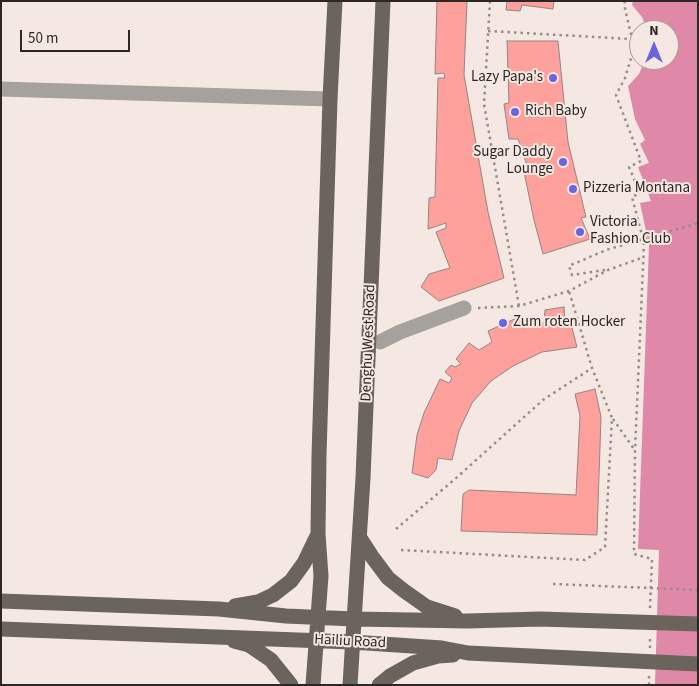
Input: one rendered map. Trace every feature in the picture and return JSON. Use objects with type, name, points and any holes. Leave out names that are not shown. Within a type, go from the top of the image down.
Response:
[{"type":"main road","points":[[313,685],[321,576],[318,534],[330,99],[335,1]]},
{"type":"main road","name":"Denghu West Road","points":[[350,685],[360,538],[383,1]]},
{"type":"main road","points":[[219,609],[258,602],[291,581],[304,563],[318,534]]},
{"type":"main road","points":[[360,538],[388,578],[403,590],[427,607],[468,621]]},
{"type":"main road","name":"Hailiu Road","points":[[1,601],[219,609],[318,618],[468,621],[540,619],[698,624]]},
{"type":"main road","name":"Hailiu Road","points":[[1,629],[316,640],[442,648],[468,653],[698,664]]},
{"type":"main road","points":[[216,636],[249,645],[271,660],[291,685]]},
{"type":"main road","points":[[379,685],[390,676],[414,663],[438,656],[468,653]]},
{"type":"street","points":[[1,89],[330,99]]},
{"type":"street","points":[[380,342],[400,332],[464,308]]},
{"type":"path","points":[[490,1],[484,104],[519,306]]},
{"type":"path","points":[[625,1],[629,26]]},
{"type":"path","points":[[488,31],[629,39]]},
{"type":"path","points":[[629,65],[625,78],[616,95],[641,161],[629,167],[640,193],[632,197],[644,242],[635,451],[634,554],[652,559],[646,622],[649,656]]},
{"type":"path","points":[[608,270],[572,275],[569,266],[606,250],[698,223]]},
{"type":"path","points":[[464,308],[519,306],[569,291],[608,270],[644,257]]},
{"type":"path","points":[[569,291],[592,368],[612,418],[635,451]]},
{"type":"path","points":[[396,528],[455,479],[544,400],[592,368]]},
{"type":"path","points":[[401,550],[585,560],[605,547],[612,418]]},
{"type":"path","points":[[553,584],[698,590]]},
{"type":"path","points":[[649,675],[649,685]]},
{"type":"shaded area","points":[[633,1],[698,1],[698,685],[655,685],[659,550],[638,549],[649,245],[640,203],[651,201],[638,167],[649,163],[640,144],[645,140],[635,119],[628,86],[641,70],[679,70],[679,20],[643,20],[632,5]]},
{"type":"building","points":[[437,1],[467,1],[464,75],[488,212],[504,278],[439,301],[421,287],[429,274],[450,268],[436,232],[446,228],[446,223],[428,229],[429,198],[435,197],[438,78],[445,78],[444,73],[435,74]]},
{"type":"building","points":[[507,1],[554,1],[553,9],[522,5],[520,11],[506,10]]},
{"type":"building","points":[[507,41],[558,41],[568,142],[586,217],[581,218],[590,239],[543,254],[523,167],[527,165],[518,139],[509,139],[504,104],[509,103]]},
{"type":"building","points":[[564,307],[565,320],[570,320],[577,347],[542,352],[513,366],[491,381],[472,403],[459,431],[452,460],[438,458],[436,470],[428,478],[412,473],[417,435],[424,413],[440,379],[449,383],[452,378],[445,372],[451,365],[455,367],[461,364],[456,359],[469,343],[479,350],[492,342],[488,331],[519,317],[524,328],[544,323],[545,310]]},
{"type":"building","points":[[595,389],[601,417],[597,535],[461,531],[463,494],[469,490],[576,495],[580,416],[575,394]]},
{"type":"place","name":"Lazy Papa's","points":[[553,78]]},
{"type":"place","name":"Rich Baby","points":[[515,112]]},
{"type":"place","name":"Sugar Daddy Lounge","points":[[563,162]]},
{"type":"place","name":"Pizzeria Montana","points":[[573,189]]},
{"type":"place","name":"Victoria Fashion Club","points":[[580,232]]},
{"type":"place","name":"Zum roten Hocker","points":[[503,323]]}]
